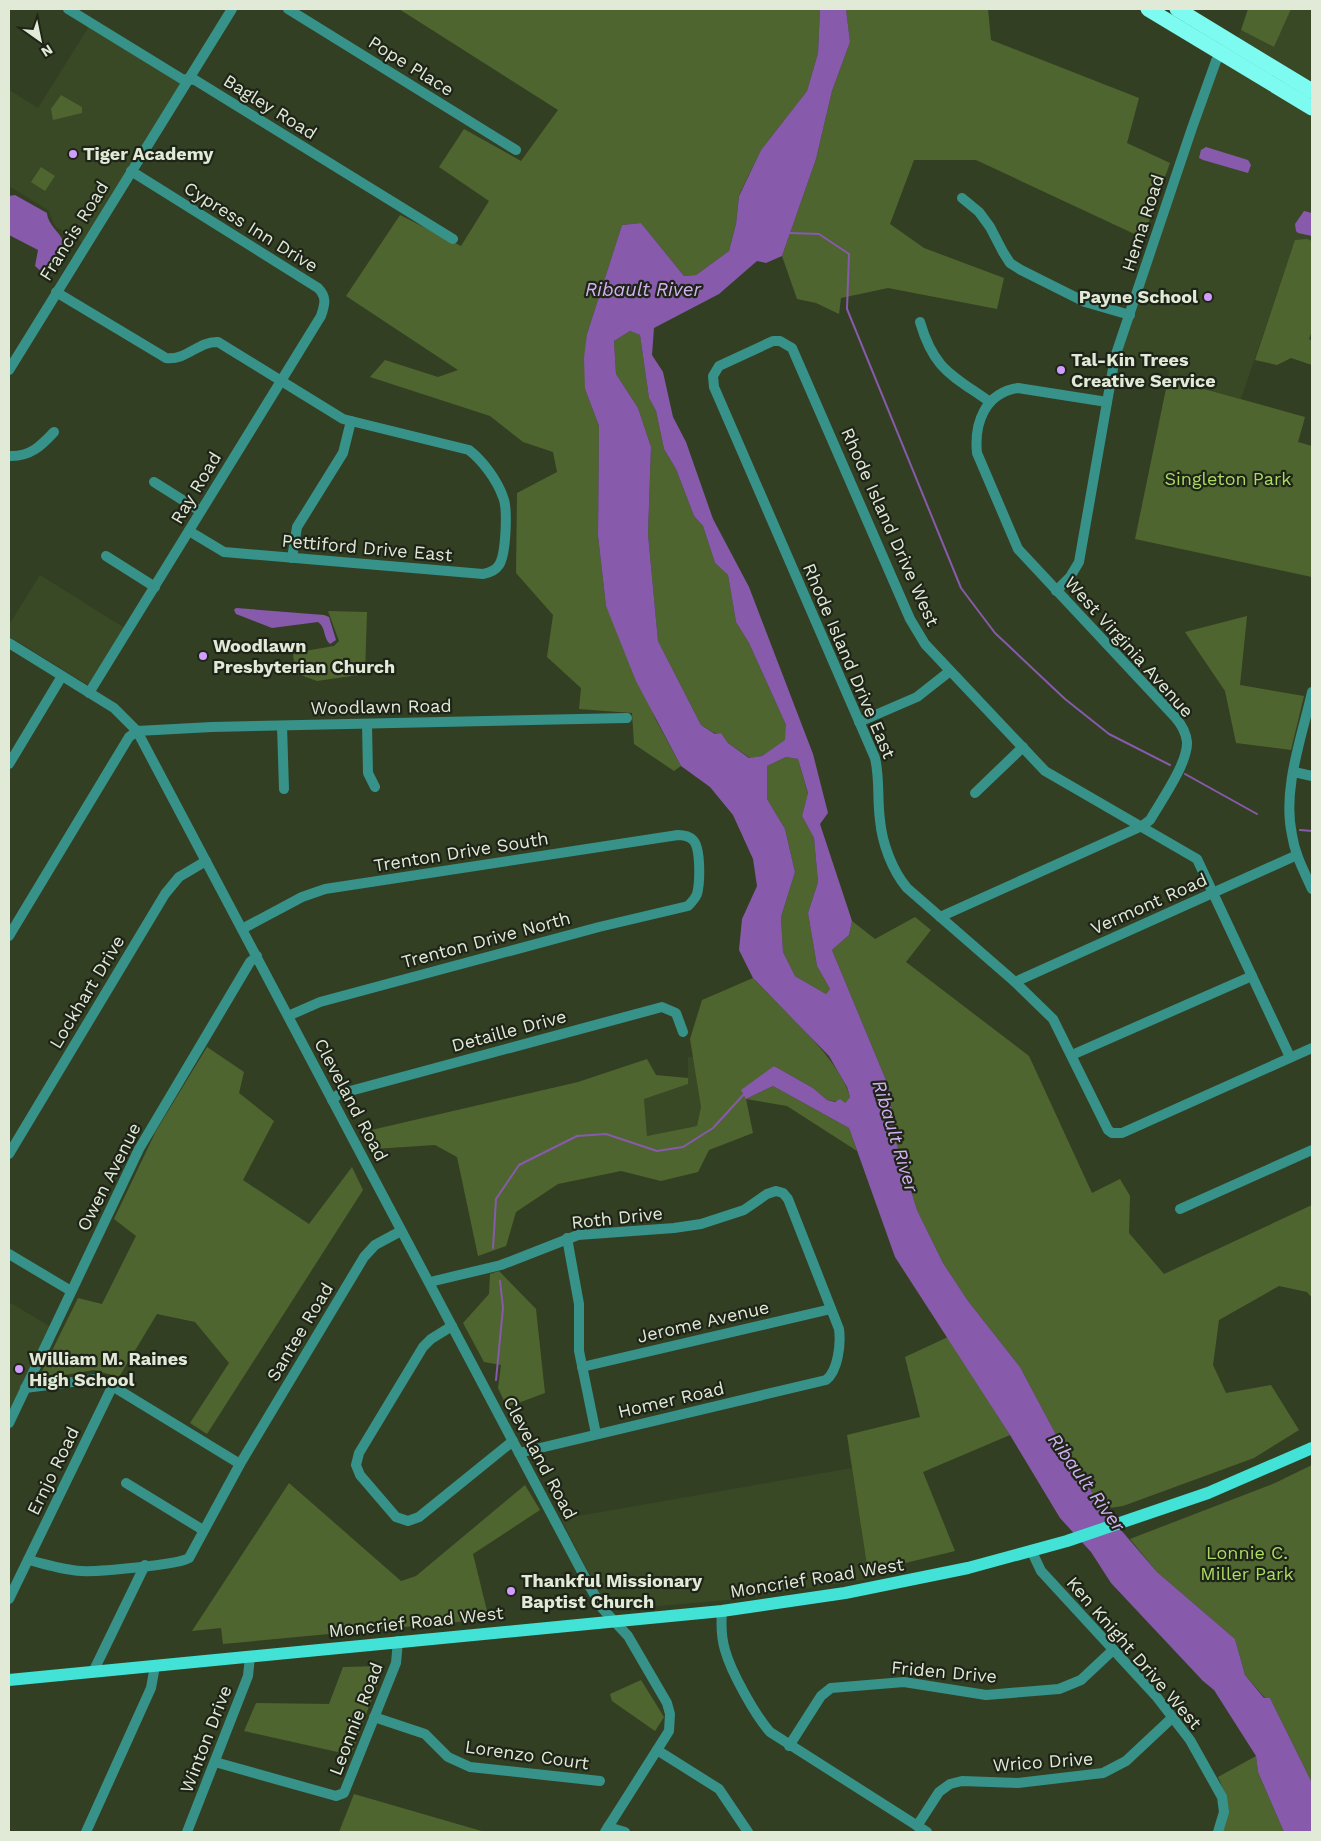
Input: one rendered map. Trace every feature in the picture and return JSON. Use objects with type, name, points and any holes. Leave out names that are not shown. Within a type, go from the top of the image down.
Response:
[{"type":"highway","points":[[1148,9],[1312,91]]},
{"type":"highway","points":[[1177,9],[1226,47],[1312,108]]},
{"type":"main road","name":"Moncrief Road West","points":[[9,1680],[613,1620],[722,1611],[809,1600],[879,1587],[1032,1552],[1208,1493],[1312,1448]]},
{"type":"street","name":"Bagley Road","points":[[68,9],[182,79],[195,80],[453,239]]},
{"type":"street","name":"Francis Road","points":[[9,370],[232,9]]},
{"type":"street","name":"Pope Place","points":[[288,9],[516,150]]},
{"type":"street","name":"Hema Road","points":[[1056,591],[1070,577],[1079,562],[1116,357],[1216,60],[1226,47]]},
{"type":"street","name":"Cypress Inn Drive","points":[[131,171],[318,288],[325,297]]},
{"type":"street","points":[[962,198],[979,212],[990,227],[1010,263],[1020,270],[1085,302],[1130,315]]},
{"type":"street","name":"Pettiford Drive East","points":[[56,292],[166,358],[180,357],[205,344],[218,342],[343,419],[469,450],[481,462],[499,488],[506,507],[502,559],[495,570],[483,574],[224,552],[189,531]]},
{"type":"street","name":"Ray Road","points":[[89,693],[321,316],[325,297]]},
{"type":"street","points":[[920,322],[926,345],[940,366],[990,402],[998,394],[1018,388],[1107,402]]},
{"type":"street","name":"Rhode Island Drive East","points":[[787,343],[773,341],[724,362],[715,370],[713,376],[714,386],[875,758],[879,780],[880,820],[885,845],[897,875],[907,888],[1015,982],[1053,1020],[1072,1055],[1104,1124],[1112,1133],[1122,1133],[1290,1057]]},
{"type":"street","name":"Rhode Island Drive West","points":[[787,343],[795,352],[910,619],[925,644],[1055,779],[1142,826],[1197,859],[1290,1057]]},
{"type":"street","name":"West Virginia Avenue","points":[[940,917],[1142,826],[1150,820],[1184,758],[1187,742],[1185,734],[1175,717],[1018,549],[980,463],[976,438],[983,411],[990,402]]},
{"type":"street","points":[[292,558],[297,527],[343,453],[351,422]]},
{"type":"street","points":[[9,456],[33,451],[54,432]]},
{"type":"street","points":[[154,482],[200,511]]},
{"type":"street","points":[[106,556],[155,587]]},
{"type":"street","name":"Cleveland Road","points":[[9,643],[114,708],[137,731],[598,1601],[628,1636],[667,1703],[671,1722],[669,1731],[607,1829]]},
{"type":"street","points":[[860,722],[917,697],[950,671]]},
{"type":"street","points":[[9,764],[62,676]]},
{"type":"street","points":[[1312,692],[1290,798],[1290,820],[1297,855],[1312,889]]},
{"type":"street","name":"Woodlawn Road","points":[[137,731],[627,718]]},
{"type":"street","points":[[367,724],[368,773],[375,788]]},
{"type":"street","points":[[282,726],[284,789]]},
{"type":"street","points":[[9,936],[129,737],[137,731]]},
{"type":"street","points":[[975,793],[1023,747]]},
{"type":"street","points":[[1294,772],[1312,776]]},
{"type":"street","name":"Trenton Drive South","points":[[242,929],[302,897],[325,889],[678,835],[692,840],[699,852],[698,889],[693,901]]},
{"type":"street","name":"Vermont Road","points":[[1015,982],[1297,855]]},
{"type":"street","name":"Lockhart Drive","points":[[9,1154],[165,894],[179,877],[206,861]]},
{"type":"street","name":"Trenton Drive North","points":[[288,1016],[320,1002],[599,927],[682,908],[693,901]]},
{"type":"street","name":"Owen Avenue","points":[[9,1423],[139,1149],[250,962],[256,956]]},
{"type":"street","points":[[1072,1055],[1252,976]]},
{"type":"street","name":"Detaille Drive","points":[[332,1100],[338,1094],[662,1007],[676,1013],[683,1032]]},
{"type":"street","points":[[1290,1057],[1312,1048]]},
{"type":"street","points":[[1180,1209],[1312,1150]]},
{"type":"street","name":"Roth Drive","points":[[430,1282],[501,1265],[578,1235],[674,1228],[701,1224],[744,1210],[767,1194],[776,1192],[783,1194],[788,1199],[831,1309]]},
{"type":"street","name":"Santee Road","points":[[203,1530],[240,1464],[368,1250],[402,1230]]},
{"type":"street","points":[[567,1238],[579,1304],[578,1342],[596,1434]]},
{"type":"street","points":[[9,1254],[71,1291]]},
{"type":"street","name":"Jerome Avenue","points":[[582,1366],[831,1309]]},
{"type":"street","name":"Homer Road","points":[[519,1453],[826,1380],[830,1377],[840,1339],[831,1309]]},
{"type":"street","points":[[452,1326],[431,1339],[423,1347],[359,1453],[356,1464],[360,1475],[396,1517],[408,1522],[420,1517],[513,1441]]},
{"type":"street","points":[[25,1388],[96,1379],[113,1385],[240,1464]]},
{"type":"street","name":"Ernjo Road","points":[[9,1599],[113,1385]]},
{"type":"street","points":[[28,1560],[79,1571],[175,1563],[189,1558],[203,1530],[126,1483]]},
{"type":"street","name":"Ken Knight Drive West","points":[[1032,1552],[1041,1571],[1173,1717],[1194,1746],[1219,1790],[1224,1812],[1218,1832]]},
{"type":"street","points":[[93,1672],[145,1565]]},
{"type":"street","points":[[722,1611],[724,1648],[763,1724],[789,1746],[927,1832]]},
{"type":"street","name":"Leonnie Road","points":[[215,1762],[338,1796],[346,1790],[396,1663],[398,1641]]},
{"type":"street","name":"Friden Drive","points":[[789,1746],[821,1696],[830,1688],[904,1682],[978,1694],[1059,1688],[1081,1680],[1113,1650]]},
{"type":"street","name":"Winton Drive","points":[[187,1832],[248,1676],[250,1657]]},
{"type":"street","points":[[86,1832],[151,1688],[155,1666]]},
{"type":"street","name":"Lorenzo Court","points":[[374,1717],[425,1734],[448,1757],[470,1767],[600,1781]]},
{"type":"street","name":"Wrico Drive","points":[[917,1826],[939,1792],[950,1784],[962,1781],[1005,1784],[1103,1773],[1126,1761],[1173,1717]]},
{"type":"street","points":[[657,1750],[719,1789],[725,1795],[748,1832]]},
{"type":"street","points":[[607,1829],[625,1832]]},
{"type":"shaded area","points":[[1291,9],[1312,9],[1312,84],[1238,39],[1241,30],[1274,47]]},
{"type":"shaded area","name":"Tiger Academy","points":[[90,25],[182,83],[83,243],[55,226],[48,210],[9,186],[9,90],[38,108]]},
{"type":"shaded area","points":[[1220,59],[1312,115],[1312,241],[1295,241],[1241,399],[1168,379],[1169,370],[1120,353]]},
{"type":"shaded area","points":[[40,575],[131,632],[96,690],[9,636],[9,625]]},
{"type":"shaded area","points":[[688,1057],[694,1057],[701,1107],[697,1126],[647,1136],[644,1099],[688,1084]]},
{"type":"shaded area","name":"William M. Raines High School","points":[[9,1302],[51,1327],[9,1411]]},
{"type":"shaded area","points":[[852,1468],[869,1579],[738,1599],[613,1610],[604,1603],[561,1519]]},
{"type":"green space","points":[[399,9],[820,9],[818,53],[807,91],[761,150],[739,195],[736,224],[729,251],[696,275],[684,276],[641,223],[622,225],[587,334],[585,389],[599,426],[598,536],[606,606],[656,720],[681,766],[674,771],[634,744],[632,713],[579,709],[581,688],[547,657],[553,615],[516,573],[517,493],[557,472],[553,452],[523,442],[490,416],[370,377],[385,360],[438,377],[458,370],[346,296],[400,215],[461,246],[489,201],[439,167],[464,129],[521,161],[558,110]]},
{"type":"green space","points":[[846,9],[988,9],[991,40],[1139,98],[1127,143],[1170,163],[1143,238],[976,160],[914,160],[890,224],[924,248],[1004,278],[997,309],[888,288],[841,298],[839,314],[816,303],[797,299],[782,256],[816,159],[832,91],[850,42]]},
{"type":"green space","points":[[1248,9],[1291,9],[1274,47],[1241,30]]},
{"type":"green space","points":[[61,95],[82,107],[82,113],[53,120],[51,109]]},
{"type":"green space","points":[[41,167],[55,176],[45,191],[31,182]]},
{"type":"green space","points":[[1307,239],[1312,241],[1312,331],[1309,339],[1312,341],[1312,365],[1291,358],[1277,365],[1255,360],[1295,240]]},
{"type":"green space","points":[[630,331],[640,335],[649,398],[656,411],[664,449],[676,469],[694,516],[703,526],[715,563],[728,575],[736,622],[749,643],[786,725],[786,740],[762,756],[750,758],[728,743],[721,733],[716,734],[701,725],[658,641],[648,534],[651,447],[638,408],[616,374],[614,341]]},
{"type":"green space","name":"Singleton Park","points":[[1168,379],[1305,417],[1298,442],[1312,446],[1312,577],[1135,539]]},
{"type":"green space","points":[[328,611],[367,612],[365,674],[317,681],[295,673],[293,653],[334,646],[339,641]]},
{"type":"green space","points":[[1247,616],[1240,685],[1304,696],[1291,750],[1236,743],[1225,691],[1185,632]]},
{"type":"green space","points":[[786,757],[798,759],[808,794],[802,816],[814,838],[818,882],[808,913],[817,966],[830,989],[826,994],[795,976],[783,952],[781,917],[795,872],[785,829],[767,799],[767,766]]},
{"type":"green space","points":[[915,917],[931,930],[906,962],[1029,1056],[1092,1193],[1120,1179],[1130,1196],[1129,1233],[1164,1274],[1312,1205],[1312,1298],[1307,1292],[1279,1286],[1219,1320],[1213,1365],[1226,1393],[1271,1385],[1299,1430],[1254,1458],[1123,1506],[1103,1509],[1062,1446],[1020,1367],[968,1301],[943,1263],[917,1210],[896,1142],[888,1085],[832,950],[849,935],[852,921],[875,939]]},
{"type":"green space","points":[[753,978],[822,1050],[844,1082],[850,1097],[845,1103],[827,1100],[813,1088],[774,1066],[746,1099],[753,1133],[709,1150],[698,1172],[661,1181],[621,1171],[558,1184],[516,1212],[506,1246],[478,1256],[457,1157],[435,1145],[374,1149],[367,1131],[578,1082],[647,1059],[656,1075],[688,1078],[688,1084],[644,1099],[647,1136],[697,1126],[701,1107],[690,1039],[702,1000]]},
{"type":"green space","points":[[207,1047],[244,1072],[239,1093],[274,1121],[243,1180],[309,1224],[352,1167],[363,1190],[207,1434],[190,1423],[229,1363],[195,1322],[157,1314],[119,1377],[94,1370],[47,1378],[42,1371],[78,1298],[102,1304],[136,1236],[114,1219],[156,1131]]},
{"type":"green space","points":[[773,1086],[849,1128],[857,1151],[787,1106],[746,1099]]},
{"type":"green space","points":[[499,1271],[536,1309],[545,1393],[507,1407],[498,1388],[501,1365],[484,1362],[463,1323],[489,1294],[490,1274]]},
{"type":"green space","points":[[948,1337],[1010,1435],[923,1472],[955,1551],[868,1572],[847,1435],[920,1417],[905,1357]]},
{"type":"green space","name":"Lonnie C. Miller Park","points":[[1312,1465],[1312,1783],[1270,1698],[1265,1698],[1245,1675],[1235,1639],[1157,1572],[1130,1539],[1275,1483]]},
{"type":"green space","points":[[289,1483],[401,1581],[416,1576],[525,1485],[540,1510],[473,1554],[489,1619],[223,1644],[221,1628],[192,1631]]},
{"type":"green space","points":[[384,1666],[351,1755],[244,1731],[256,1703],[329,1704],[343,1667]]},
{"type":"green space","points":[[641,1680],[664,1717],[655,1731],[612,1701],[610,1694]]},
{"type":"green space","points":[[1256,1756],[1258,1772],[1284,1832],[1222,1832],[1228,1811],[1224,1791],[1218,1777]]},
{"type":"green space","points":[[354,1794],[485,1832],[339,1832]]},
{"type":"water","name":"Ribault River","points":[[820,9],[846,9],[850,42],[832,91],[816,159],[782,256],[766,263],[757,261],[719,294],[654,328],[652,355],[663,372],[673,417],[686,442],[713,519],[749,587],[813,754],[828,813],[820,824],[852,921],[849,935],[832,950],[888,1085],[896,1142],[917,1210],[943,1263],[968,1301],[1020,1367],[1062,1446],[1103,1509],[1157,1572],[1235,1639],[1245,1675],[1264,1698],[1270,1698],[1312,1783],[1312,1832],[1284,1832],[1258,1772],[1256,1756],[1214,1690],[1203,1681],[1111,1583],[1091,1552],[1060,1518],[1010,1435],[895,1257],[849,1128],[773,1086],[746,1099],[741,1090],[774,1066],[813,1088],[827,1100],[835,1102],[840,1099],[845,1103],[850,1097],[847,1087],[829,1056],[753,978],[739,950],[742,919],[757,886],[753,859],[733,815],[710,787],[681,766],[636,681],[606,606],[598,536],[599,426],[585,389],[584,358],[587,334],[622,225],[641,223],[684,276],[696,275],[729,251],[736,224],[739,196],[761,150],[807,91],[818,53]],"holes":[[[630,331],[640,335],[649,398],[656,411],[664,449],[676,469],[694,516],[703,526],[715,563],[728,575],[736,622],[749,643],[786,725],[785,740],[762,756],[749,758],[728,743],[721,733],[715,734],[701,725],[658,641],[648,534],[651,447],[638,408],[616,374],[614,341]],[[786,757],[798,759],[808,793],[802,816],[814,838],[818,882],[808,913],[817,966],[830,989],[826,994],[795,976],[783,952],[781,917],[795,872],[785,829],[767,799],[767,766]]]},
{"type":"water","points":[[1206,147],[1248,160],[1251,165],[1248,173],[1199,158],[1201,150]]},
{"type":"water","points":[[15,195],[47,213],[48,218],[63,240],[62,251],[48,272],[43,273],[35,266],[38,250],[9,235],[9,196]]},
{"type":"water","points":[[1304,211],[1312,213],[1312,236],[1296,231],[1295,224]]},
{"type":"water","points":[[236,608],[324,615],[329,617],[336,640],[330,644],[328,642],[321,624],[318,622],[272,628],[236,614],[234,610]]},
{"type":"waterway","points":[[790,233],[819,234],[849,254],[847,309],[961,588],[995,633],[1065,699],[1109,734],[1170,765]]},
{"type":"waterway","points":[[1185,774],[1257,814]]},
{"type":"waterway","points":[[1300,830],[1312,831]]},
{"type":"waterway","points":[[493,1248],[496,1199],[519,1165],[577,1136],[606,1134],[657,1151],[683,1147],[713,1128],[745,1093]]},
{"type":"waterway","points":[[496,1380],[503,1308],[500,1281]]},
{"type":"place","name":"Tiger Academy","points":[[73,154]]},
{"type":"place","name":"Payne School","points":[[1208,297]]},
{"type":"place","name":"Tal-Kin Trees Creative Service","points":[[1061,370]]},
{"type":"place","name":"Woodlawn Presbyterian Church","points":[[203,656]]},
{"type":"place","name":"William M. Raines High School","points":[[19,1369]]},
{"type":"place","name":"Thankful Missionary Baptist Church","points":[[511,1591]]}]
